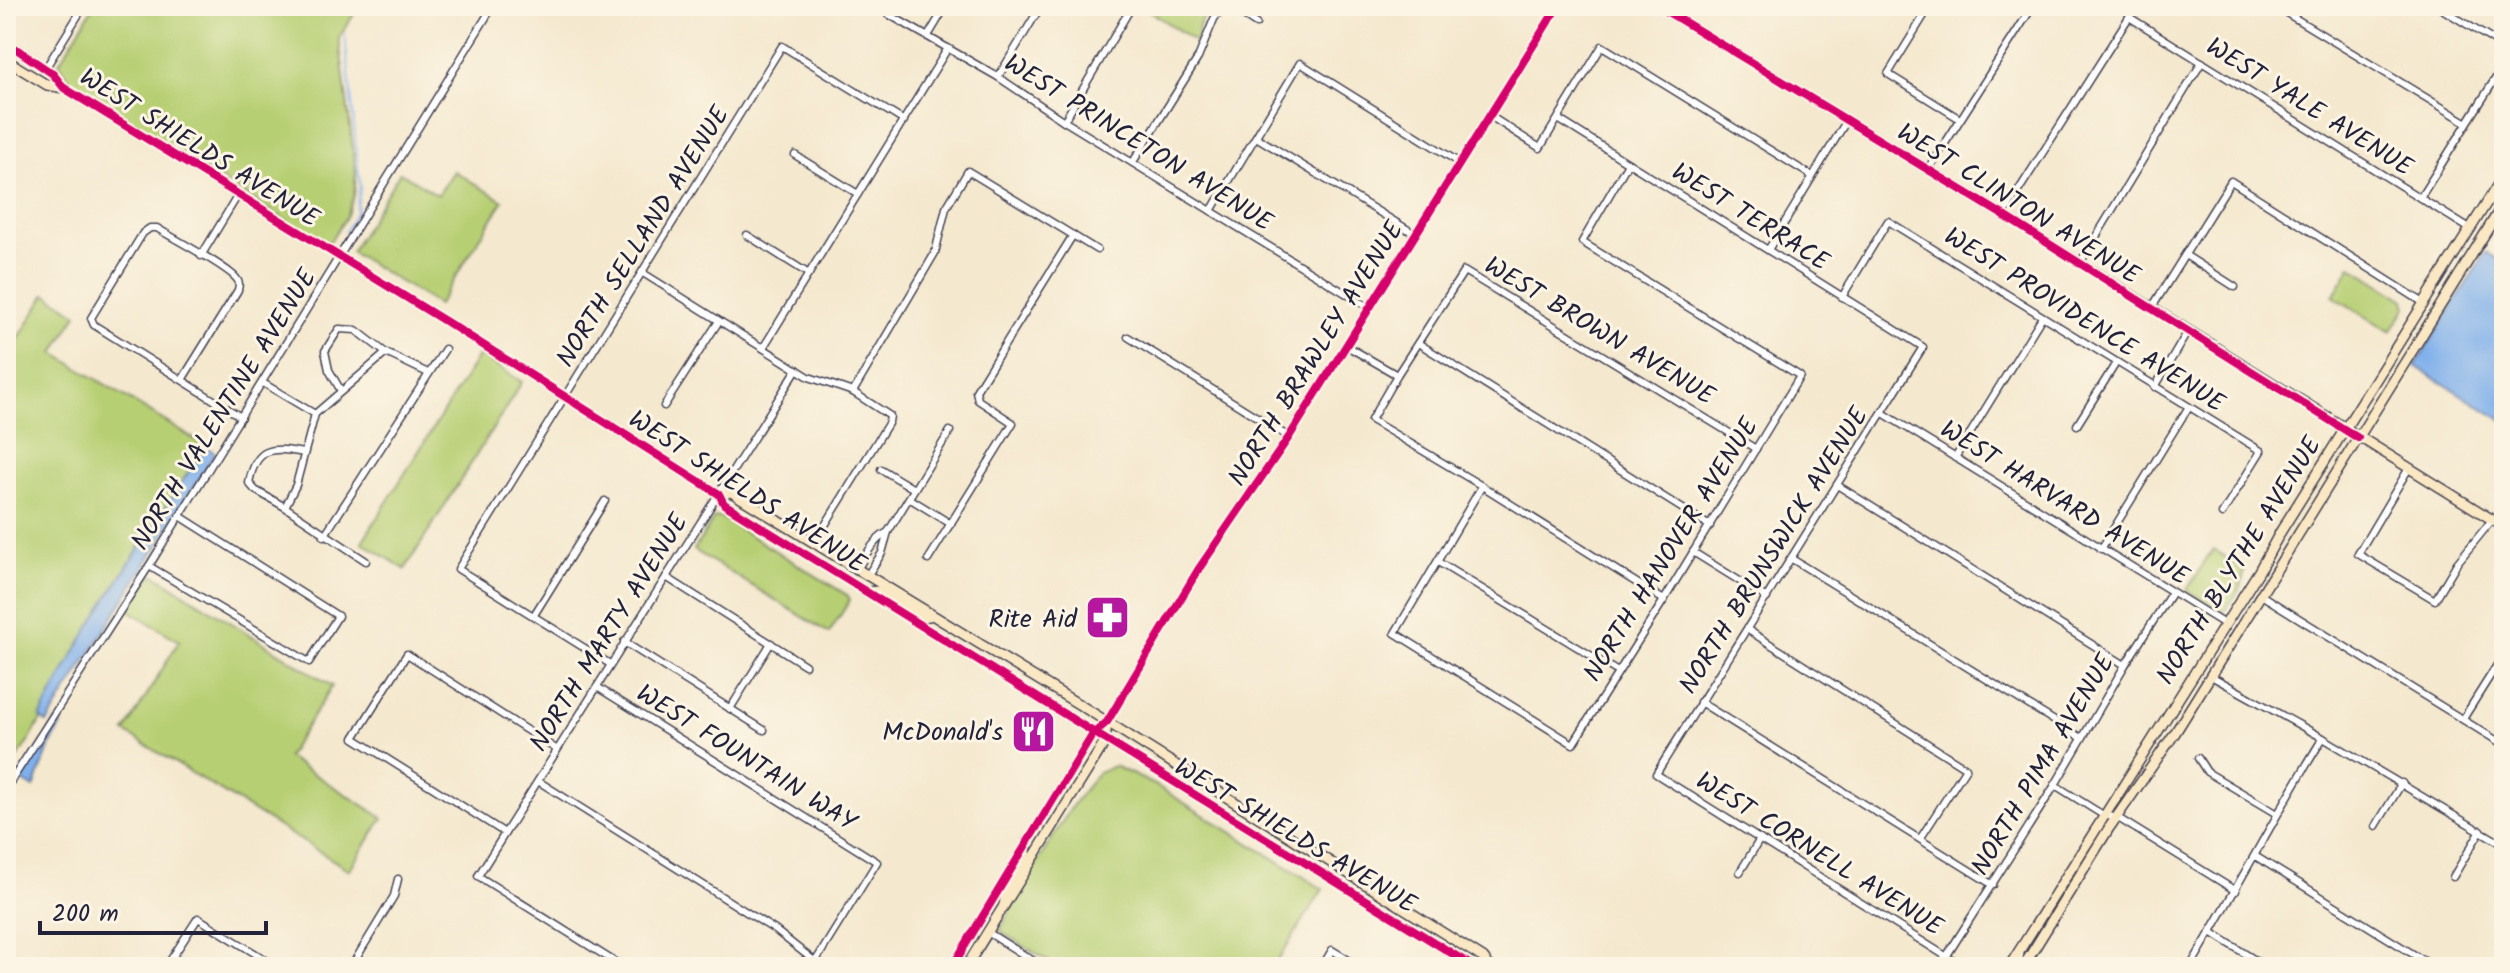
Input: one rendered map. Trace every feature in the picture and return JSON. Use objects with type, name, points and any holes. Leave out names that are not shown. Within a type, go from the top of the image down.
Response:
[{"type":"street","points":[[45,69],[84,6]]},
{"type":"street","name":"NORTH VALENTINE AVENUE","points":[[6,789],[341,258],[493,6]]},
{"type":"street","points":[[928,36],[946,6]]},
{"type":"street","points":[[998,77],[1041,6]]},
{"type":"street","points":[[1064,121],[1132,6]]},
{"type":"street","points":[[1133,162],[1198,58],[1214,19],[1225,6],[1256,24]]},
{"type":"street","name":"NORTH BRAWLEY AVENUE","points":[[952,967],[1093,734],[1107,722],[1198,570],[1289,437],[1558,6]]},
{"type":"street","name":"WEST CLINTON AVENUE","points":[[1658,6],[2003,215],[2504,527]]},
{"type":"street","points":[[1930,6],[1888,74],[1960,119]]},
{"type":"street","points":[[1928,170],[2033,6]]},
{"type":"street","points":[[2003,215],[2136,6]]},
{"type":"street","points":[[2275,6],[2466,122]]},
{"type":"street","points":[[2437,6],[2504,47]]},
{"type":"street","name":"WEST PRINCETON AVENUE","points":[[888,14],[998,77],[1064,121],[1368,307]]},
{"type":"street","name":"WEST YALE AVENUE","points":[[2129,17],[2470,229]]},
{"type":"street","name":"WEST SHIELDS AVENUE","points":[[6,42],[45,69],[64,88],[719,494],[724,504],[1474,967]]},
{"type":"street","name":"NORTH SELLAND AVENUE","points":[[534,615],[458,569],[782,46],[904,121]]},
{"type":"street","points":[[1490,116],[1540,148],[1602,46],[1812,176]]},
{"type":"street","points":[[763,348],[948,48]]},
{"type":"street","name":"WEST SHIELDS AVENUE","points":[[6,60],[47,85],[64,88]]},
{"type":"street","points":[[2080,263],[2202,62]]},
{"type":"street","points":[[1211,211],[1300,63],[1460,163]]},
{"type":"street","points":[[2420,198],[2504,65]]},
{"type":"street","name":"WEST TERRACE","points":[[1558,119],[1923,347]]},
{"type":"street","points":[[1768,250],[1847,120]]},
{"type":"street","points":[[1256,137],[1415,234]]},
{"type":"street","points":[[795,155],[858,194]]},
{"type":"street","name":"NORTH HANOVER AVENUE","points":[[1438,562],[1395,633],[1573,744],[1800,376],[1582,242],[1628,163]]},
{"type":"street","points":[[853,392],[935,253],[946,208],[968,171],[1097,250]]},
{"type":"street","name":"NORTH BLYTHE AVENUE","points":[[2020,967],[2345,429],[2504,175]]},
{"type":"street","points":[[2151,309],[2231,181],[2424,303]]},
{"type":"street","points":[[201,256],[238,195]]},
{"type":"street","name":"NORTH BLYTHE AVENUE","points":[[2009,967],[2110,816],[2211,676],[2504,203]]},
{"type":"street","name":"WEST PROVIDENCE AVENUE","points":[[1842,297],[1888,221],[2261,451],[2222,514]]},
{"type":"street","points":[[182,380],[238,290],[239,283],[235,277],[157,228],[150,228],[143,233],[91,318],[94,325],[241,417]]},
{"type":"street","points":[[747,235],[809,274]]},
{"type":"street","points":[[928,560],[1013,423],[978,400],[976,391],[1073,235]]},
{"type":"street","points":[[2185,255],[2235,287]]},
{"type":"street","name":"WEST BROWN AVENUE","points":[[1418,343],[1464,271],[1756,449]]},
{"type":"street","points":[[643,273],[797,369],[819,381],[853,392],[890,416],[814,543]]},
{"type":"street","points":[[1955,458],[2042,317]]},
{"type":"street","points":[[664,406],[719,321]]},
{"type":"street","points":[[341,391],[329,370],[325,351],[339,329],[356,330],[386,353],[428,373]]},
{"type":"street","points":[[2155,387],[2188,331]]},
{"type":"street","points":[[1128,337],[1289,437]]},
{"type":"street","points":[[1664,600],[1371,420],[1397,375],[1418,343],[1710,526]]},
{"type":"street","points":[[1345,345],[1397,375]]},
{"type":"street","name":"NORTH BRUNSWICK AVENUE","points":[[1656,774],[1923,347]]},
{"type":"street","points":[[324,536],[445,349]]},
{"type":"street","points":[[285,507],[296,485],[315,414],[386,353]]},
{"type":"street","points":[[2077,425],[2116,363]]},
{"type":"street","name":"NORTH MARTY AVENUE","points":[[623,967],[478,876],[797,369]]},
{"type":"street","points":[[263,383],[315,414]]},
{"type":"street","points":[[2101,549],[2188,408]]},
{"type":"street","name":"WEST HARVARD AVENUE","points":[[1883,413],[2226,625]]},
{"type":"street","points":[[867,576],[882,553],[888,532],[950,431]]},
{"type":"street","points":[[304,453],[280,448],[268,451],[258,458],[249,483],[324,536],[366,561]]},
{"type":"street","points":[[2409,468],[2358,554],[2435,600],[2457,563],[2492,520]]},
{"type":"street","points":[[881,469],[914,489]]},
{"type":"street","points":[[1837,485],[2125,665]]},
{"type":"street","points":[[1482,486],[1438,562],[1618,672]]},
{"type":"street","name":"WEST SHIELDS AVENUE","points":[[719,494],[731,492],[985,647],[1483,958],[1490,967]]},
{"type":"street","points":[[909,498],[951,524]]},
{"type":"street","points":[[605,501],[534,615],[610,664]]},
{"type":"street","points":[[149,566],[309,662],[338,616],[180,516]]},
{"type":"street","points":[[857,570],[882,534],[888,532]]},
{"type":"street","points":[[1693,552],[1767,598]]},
{"type":"street","points":[[1792,559],[2082,738]]},
{"type":"street","points":[[666,577],[805,665]]},
{"type":"street","points":[[867,592],[878,591],[922,617],[932,616]]},
{"type":"street","name":"NORTH PIMA AVENUE","points":[[1946,957],[2172,592]]},
{"type":"street","points":[[2261,595],[2504,745]]},
{"type":"street","points":[[1748,630],[1966,768],[1920,839]]},
{"type":"street","points":[[938,636],[949,636],[974,652],[985,647]]},
{"type":"street","points":[[624,642],[764,730]]},
{"type":"street","points":[[730,709],[771,643]]},
{"type":"street","points":[[505,833],[354,738],[407,654],[556,749]]},
{"type":"street","points":[[2463,719],[2504,654]]},
{"type":"street","points":[[2211,676],[2402,783],[2504,845]]},
{"type":"street","name":"WEST FOUNTAIN WAY","points":[[597,687],[877,862],[814,964]]},
{"type":"street","points":[[1700,702],[1993,885]]},
{"type":"street","name":"NORTH BRAWLEY AVENUE","points":[[966,967],[1105,742],[1107,722]]},
{"type":"street","points":[[2190,967],[2236,891],[2276,813],[2323,738]]},
{"type":"street","points":[[2198,758],[2207,772],[2276,813]]},
{"type":"street","name":"WEST CORNELL AVENUE","points":[[1656,774],[1963,967]]},
{"type":"street","points":[[538,781],[775,930],[814,964],[822,967]]},
{"type":"street","points":[[2376,826],[2402,783]]},
{"type":"street","points":[[2055,785],[2236,891]]},
{"type":"street","points":[[2453,877],[2481,830]]},
{"type":"street","points":[[1740,872],[1760,839]]},
{"type":"street","points":[[1003,908],[1005,891],[1028,854],[1027,841]]},
{"type":"street","points":[[2255,856],[2434,967]]},
{"type":"street","points":[[351,967],[394,896],[398,879]]},
{"type":"street","points":[[166,967],[198,918],[277,967]]},
{"type":"street","points":[[2211,932],[2266,967]]},
{"type":"street","points":[[989,933],[1043,967]]},
{"type":"street","points":[[2020,967],[2021,948]]},
{"type":"street","points":[[1322,967],[1332,950],[1360,967]]},
{"type":"street","points":[[2500,967],[2504,960]]},
{"type":"green space","points":[[94,6],[359,6],[339,38],[356,173],[354,196],[346,217],[327,246],[71,82],[59,63]]},
{"type":"green space","points":[[1142,6],[1209,6],[1200,23],[1196,42]]},
{"type":"green space","points":[[454,171],[503,201],[438,305],[351,252],[400,172],[438,195]]},
{"type":"green space","points":[[2351,266],[2405,300],[2407,307],[2391,332],[2333,296]]},
{"type":"green space","points":[[46,294],[77,314],[54,353],[205,446],[87,634],[31,738],[6,772],[6,359]]},
{"type":"green space","points":[[479,355],[522,382],[405,569],[362,542]]},
{"type":"green space","points":[[720,517],[847,595],[850,600],[829,633],[694,550],[714,518]]},
{"type":"green space","points":[[2213,549],[2245,569],[2241,587],[2224,613],[2187,590]]},
{"type":"green space","points":[[155,575],[332,686],[287,757],[383,818],[349,870],[125,732],[179,641],[127,609],[145,579]]},
{"type":"green space","points":[[1114,766],[1155,785],[1323,889],[1274,967],[1058,967],[1000,931],[1014,900],[1074,803],[1098,773]]},
{"type":"water","points":[[2486,252],[2504,263],[2504,421],[2415,366]]},
{"type":"water","points":[[205,446],[215,453],[47,723],[40,718],[77,648]]},
{"type":"water","points":[[56,721],[62,725],[50,745],[34,788],[20,779]]},
{"type":"waterway","points":[[345,34],[360,187],[356,213],[345,232]]},
{"type":"cycle path","points":[[952,967],[1093,734],[1107,722],[1198,570],[1289,437],[1558,6]]},
{"type":"cycle path","points":[[1658,6],[2003,215],[2358,438]]},
{"type":"cycle path","points":[[6,42],[53,74],[64,88],[453,326],[719,494],[724,504],[1474,967]]},
{"type":"place","name":"Rite Aid","points":[[1108,618]]},
{"type":"place","name":"McDonald's","points":[[1034,731]]}]
